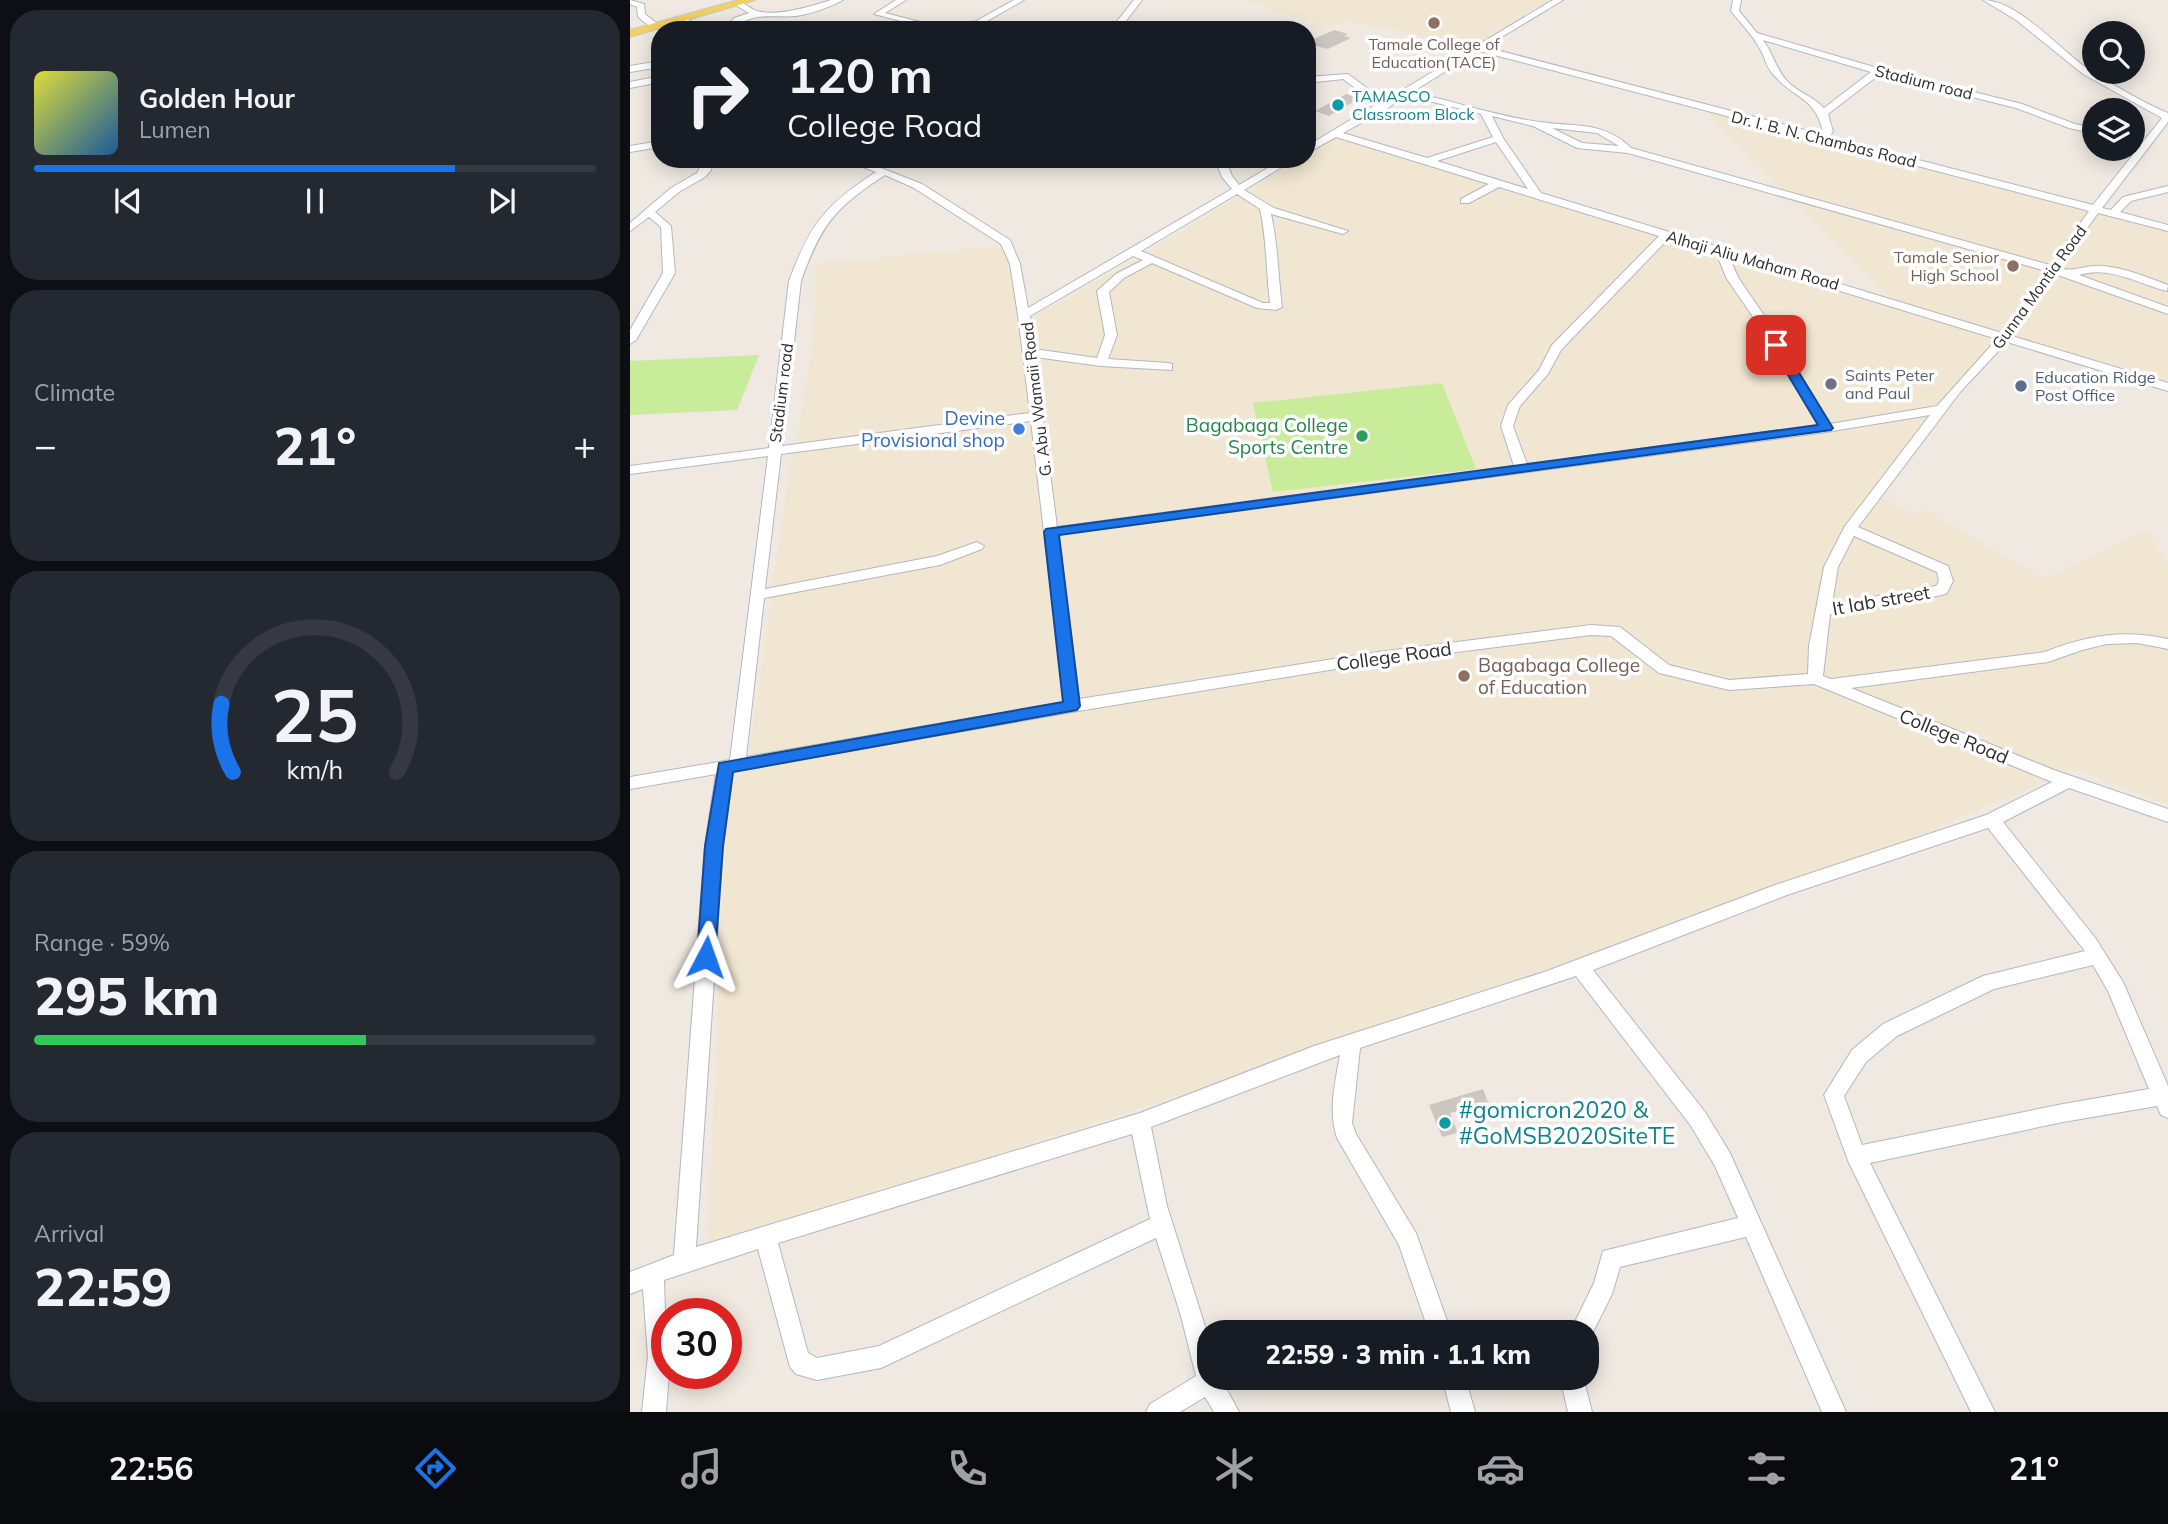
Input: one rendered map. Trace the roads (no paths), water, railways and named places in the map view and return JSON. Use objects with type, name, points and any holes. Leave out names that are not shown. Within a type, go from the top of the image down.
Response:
[{"type":"main road","points":[[679,21],[745,2]]},
{"type":"main road","points":[[630,34],[651,28]]},
{"type":"street","points":[[736,21],[756,14],[797,13],[839,0]]},
{"type":"street","points":[[902,0],[878,14],[908,21]]},
{"type":"street","points":[[981,21],[1020,0]]},
{"type":"street","points":[[1121,21],[1138,0]]},
{"type":"street","points":[[1316,145],[1559,0]]},
{"type":"street","points":[[1737,0],[1735,11],[1764,47],[1772,68],[1787,86],[1811,99],[1823,113],[1828,132],[1821,139]]},
{"type":"street","points":[[1987,0],[2019,18],[2086,72],[2166,120]]},
{"type":"street","points":[[630,1],[641,6],[641,15]]},
{"type":"street","points":[[745,2],[756,14]]},
{"type":"street","points":[[630,17],[641,15],[651,23]]},
{"type":"street","name":"Stadium road","points":[[1752,34],[1878,71],[2019,106],[2082,128]]},
{"type":"street","name":"Dr. I. B. N. Chambas Road","points":[[1481,49],[2168,229]]},
{"type":"street","points":[[630,69],[651,66]]},
{"type":"street","points":[[1823,113],[1878,71]]},
{"type":"street","points":[[1316,79],[1345,76],[1385,106]]},
{"type":"street","points":[[630,89],[651,82]]},
{"type":"street","points":[[1406,93],[1536,124],[1590,126],[1623,144],[1628,150]]},
{"type":"street","points":[[1485,111],[1498,138],[1537,194]]},
{"type":"street","name":"Gunna Montia Road","points":[[1822,682],[1816,646],[1835,558],[1850,529],[1941,409],[2004,338],[2096,209],[2166,120]]},
{"type":"street","points":[[1536,124],[1580,146],[1628,150],[2052,270],[2168,311]]},
{"type":"street","name":"Alhaji Aliu Maham Road","points":[[1337,134],[2168,387]]},
{"type":"street","points":[[1428,161],[1498,138]]},
{"type":"street","points":[[630,149],[651,146]]},
{"type":"street","points":[[630,228],[675,190],[701,175],[707,168]]},
{"type":"street","points":[[877,168],[918,186],[1006,242],[1014,264],[1024,315]]},
{"type":"street","points":[[1225,168],[1238,190],[1265,208],[1343,232]]},
{"type":"street","name":"G. Abu Wamaii Road","points":[[1072,706],[1024,315],[1275,168]]},
{"type":"street","name":"Stadium road","points":[[684,1261],[714,846],[731,767],[757,595],[795,281],[821,219],[845,197],[884,170]]},
{"type":"street","points":[[1465,201],[1498,183]]},
{"type":"street","points":[[2113,214],[2127,199],[2168,189]]},
{"type":"street","points":[[1134,252],[1261,306],[1276,307],[1271,267],[1272,241],[1265,208]]},
{"type":"street","points":[[630,340],[669,274],[666,226],[650,213]]},
{"type":"street","points":[[1521,467],[1507,426],[1514,405],[1544,371],[1556,348],[1666,235]]},
{"type":"street","points":[[1720,249],[1733,279],[1826,428]]},
{"type":"street","points":[[1101,362],[1111,335],[1103,291],[1120,276],[1152,259]]},
{"type":"street","points":[[2068,276],[2080,267],[2101,268],[2167,288]]},
{"type":"street","points":[[1028,352],[1101,362],[1168,367]]},
{"type":"street","points":[[1051,532],[1826,428],[1941,409]]},
{"type":"street","points":[[630,470],[1038,416]]},
{"type":"street","name":"It lab street","points":[[1823,610],[1942,590],[1946,581],[1943,569],[1850,529]]},
{"type":"street","points":[[757,595],[940,560],[977,546]]},
{"type":"street","name":"College Road","points":[[630,783],[1072,706],[1378,657],[1591,630],[1615,631],[1664,669],[1729,685],[1822,682],[2067,781],[2168,816]]},
{"type":"street","points":[[1822,682],[2048,657],[2071,646],[2127,636],[2168,644]]},
{"type":"street","points":[[630,1283],[684,1261],[1140,1122],[1314,1055],[1580,967],[1781,890],[1992,820],[2067,781]]},
{"type":"street","points":[[1856,1156],[2063,1113],[2165,1103],[2116,988],[2097,956],[2064,908],[1992,820]]},
{"type":"street","points":[[1983,1412],[1856,1156],[1833,1095],[1859,1056],[1890,1030],[1990,982],[2097,956]]},
{"type":"street","points":[[1580,967],[1698,1119],[1723,1160],[1833,1412]]},
{"type":"street","points":[[1351,1044],[1342,1123],[1347,1138],[1408,1240],[1436,1320]]},
{"type":"street","points":[[1140,1122],[1147,1167],[1162,1224],[1197,1335]]},
{"type":"street","points":[[765,1236],[798,1360],[804,1366],[817,1369],[881,1357],[1162,1224]]},
{"type":"street","points":[[1587,1320],[1604,1286],[1612,1259],[1751,1225]]},
{"type":"street","points":[[653,1273],[659,1356],[654,1412]]},
{"type":"street","points":[[1158,1412],[1197,1388]]},
{"type":"street","points":[[1214,1390],[1227,1412]]},
{"type":"street","points":[[1457,1390],[1463,1412]]},
{"type":"street","points":[[1574,1390],[1580,1412]]},
{"type":"place","name":"Tamale College of Education(TACE)","points":[[1434,23]]},
{"type":"place","name":"TAMASCO Classroom Block","points":[[1338,105]]},
{"type":"place","name":"Tamale Senior High School","points":[[2013,266]]},
{"type":"place","name":"Saints Peter and Paul","points":[[1831,384]]},
{"type":"place","name":"Education Ridge Post Office","points":[[2021,386]]},
{"type":"place","name":"Devine Provisional shop","points":[[1019,429]]},
{"type":"place","name":"Bagabaga College Sports Centre","points":[[1362,436]]},
{"type":"place","name":"Bagabaga College of Education","points":[[1464,676]]},
{"type":"place","name":"#gomicron2020 & #GoMSB2020SiteTE","points":[[1445,1123]]}]
